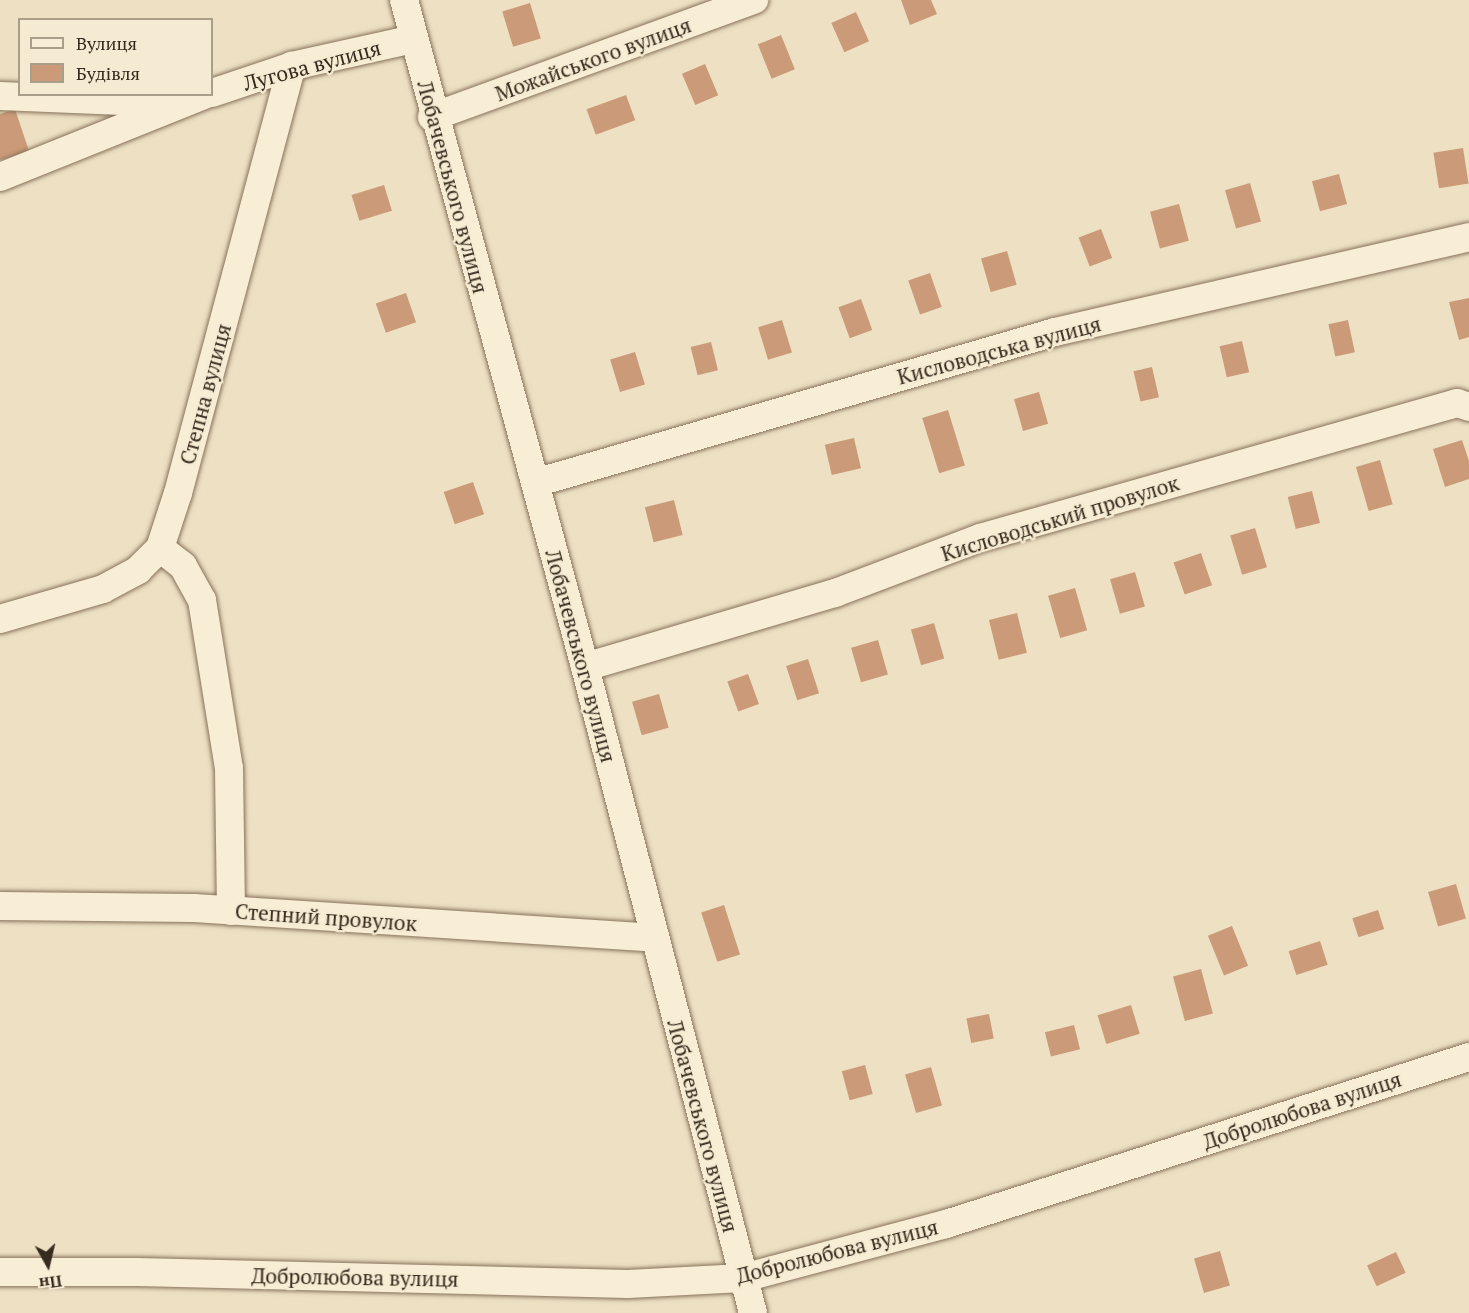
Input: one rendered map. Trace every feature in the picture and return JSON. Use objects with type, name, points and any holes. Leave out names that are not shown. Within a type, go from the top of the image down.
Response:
[{"type":"street","name":"Лобачевського вулиця","points":[[404,0],[432,117],[585,667],[652,938],[753,1313]]},
{"type":"street","name":"Можайського вулиця","points":[[432,117],[754,0]]},
{"type":"street","name":"Лугова вулиця","points":[[213,93],[292,66],[414,39]]},
{"type":"street","name":"Степна вулиця","points":[[0,618],[103,589],[138,570],[160,548],[292,66]]},
{"type":"street","points":[[0,96],[180,103]]},
{"type":"street","points":[[0,177],[200,96]]},
{"type":"street","name":"Кисловодська вулиця","points":[[535,483],[1055,332],[1469,237]]},
{"type":"street","name":"Кисловодський провулок","points":[[585,667],[835,593],[980,538],[1456,403],[1469,407]]},
{"type":"street","points":[[160,548],[183,566],[202,600],[229,768],[231,910]]},
{"type":"street","name":"Степний провулок","points":[[0,906],[144,906],[231,910],[652,938]]},
{"type":"street","name":"Добролюбова вулиця","points":[[0,1272],[138,1272],[628,1284],[743,1278],[946,1224],[1469,1057]]},
{"type":"building","points":[[901,0],[931,0],[937,14],[910,25]]},
{"type":"building","points":[[530,3],[541,38],[513,47],[502,11]]},
{"type":"building","points":[[856,12],[869,41],[844,52],[831,23]]},
{"type":"building","points":[[781,35],[795,69],[772,79],[758,44]]},
{"type":"building","points":[[705,64],[718,95],[695,105],[682,74]]},
{"type":"building","points":[[626,95],[635,120],[596,135],[587,109]]},
{"type":"building","points":[[15,109],[29,151],[0,160],[0,114]]},
{"type":"building","points":[[1463,148],[1469,184],[1439,188],[1433,153]]},
{"type":"building","points":[[1339,174],[1347,204],[1320,211],[1312,181]]},
{"type":"building","points":[[1250,183],[1261,221],[1236,229],[1225,190]]},
{"type":"building","points":[[384,185],[392,211],[359,221],[351,195]]},
{"type":"building","points":[[1179,204],[1189,241],[1160,248],[1150,212]]},
{"type":"building","points":[[1101,229],[1112,258],[1090,267],[1079,238]]},
{"type":"building","points":[[1007,251],[1017,285],[991,292],[981,258]]},
{"type":"building","points":[[930,273],[942,307],[920,315],[908,280]]},
{"type":"building","points":[[406,293],[416,322],[386,333],[376,303]]},
{"type":"building","points":[[1469,298],[1469,337],[1459,340],[1449,302]]},
{"type":"building","points":[[861,299],[872,330],[850,338],[838,307]]},
{"type":"building","points":[[782,320],[792,353],[768,360],[758,327]]},
{"type":"building","points":[[1348,320],[1355,352],[1335,356],[1328,324]]},
{"type":"building","points":[[1242,341],[1249,372],[1227,377],[1220,346]]},
{"type":"building","points":[[711,342],[718,370],[698,375],[691,347]]},
{"type":"building","points":[[635,352],[645,385],[620,392],[610,360]]},
{"type":"building","points":[[1152,367],[1159,397],[1140,401],[1133,371]]},
{"type":"building","points":[[1039,392],[1048,424],[1023,431],[1014,399]]},
{"type":"building","points":[[948,410],[965,465],[939,473],[922,418]]},
{"type":"building","points":[[854,438],[861,468],[832,475],[825,445]]},
{"type":"building","points":[[1462,440],[1469,461],[1469,479],[1445,487],[1433,449]]},
{"type":"building","points":[[1380,460],[1393,504],[1369,511],[1356,467]]},
{"type":"building","points":[[473,482],[484,514],[455,524],[444,492]]},
{"type":"building","points":[[1312,491],[1320,523],[1296,529],[1288,497]]},
{"type":"building","points":[[674,500],[683,535],[654,542],[645,507]]},
{"type":"building","points":[[1255,528],[1267,567],[1242,575],[1230,536]]},
{"type":"building","points":[[1201,553],[1212,585],[1185,595],[1174,562]]},
{"type":"building","points":[[1135,572],[1145,607],[1120,614],[1110,579]]},
{"type":"building","points":[[1075,588],[1087,630],[1060,638],[1048,596]]},
{"type":"building","points":[[1017,613],[1027,653],[999,660],[989,620]]},
{"type":"building","points":[[934,623],[944,659],[921,665],[911,630]]},
{"type":"building","points":[[878,640],[888,675],[861,682],[851,648]]},
{"type":"building","points":[[808,659],[819,693],[797,700],[786,666]]},
{"type":"building","points":[[748,674],[759,704],[738,712],[727,682]]},
{"type":"building","points":[[659,694],[669,728],[642,735],[632,702]]},
{"type":"building","points":[[1456,884],[1466,919],[1438,927],[1428,892]]},
{"type":"building","points":[[724,905],[740,954],[717,962],[701,912]]},
{"type":"building","points":[[1378,910],[1384,929],[1359,937],[1352,918]]},
{"type":"building","points":[[1232,926],[1248,966],[1224,976],[1208,936]]},
{"type":"building","points":[[1320,941],[1328,965],[1296,975],[1289,951]]},
{"type":"building","points":[[1201,969],[1213,1013],[1185,1021],[1173,977]]},
{"type":"building","points":[[1131,1005],[1140,1034],[1106,1044],[1098,1015]]},
{"type":"building","points":[[989,1014],[994,1039],[971,1043],[966,1018]]},
{"type":"building","points":[[1074,1025],[1080,1049],[1051,1057],[1045,1032]]},
{"type":"building","points":[[865,1065],[873,1094],[850,1100],[842,1071]]},
{"type":"building","points":[[931,1067],[942,1105],[916,1113],[905,1074]]},
{"type":"building","points":[[1220,1251],[1230,1286],[1204,1293],[1194,1258]]},
{"type":"building","points":[[1396,1252],[1406,1273],[1377,1286],[1367,1266]]}]
